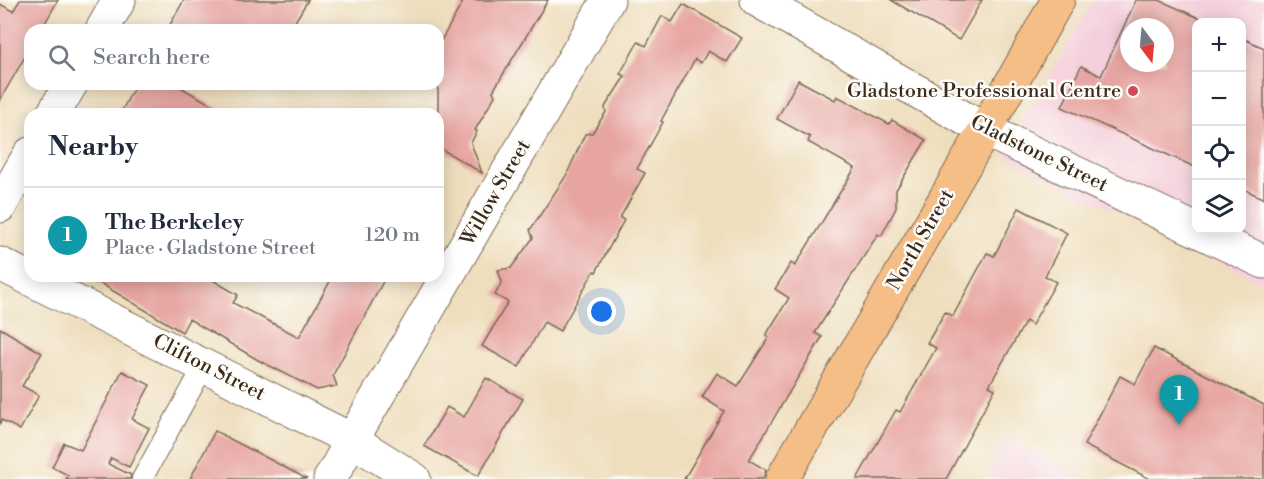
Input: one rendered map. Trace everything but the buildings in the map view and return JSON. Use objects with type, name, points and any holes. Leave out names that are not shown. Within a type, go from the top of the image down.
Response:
[{"type":"main road","name":"North Street","points":[[782,479],[1058,0]]},
{"type":"street","points":[[105,24],[119,0]]},
{"type":"street","name":"Willow Street","points":[[444,282],[608,0]]},
{"type":"street","name":"Gladstone Street","points":[[757,0],[985,129],[1264,262]]},
{"type":"street","points":[[57,108],[67,90]]},
{"type":"street","points":[[0,206],[24,164]]},
{"type":"street","name":"Clifton Street","points":[[0,264],[24,276]]},
{"type":"street","name":"Clifton Street","points":[[36,282],[352,440],[414,479]]},
{"type":"street","name":"Willow Street","points":[[330,479],[444,282]]},
{"type":"lane","points":[[142,479],[204,366]]},
{"type":"shaded area","points":[[1093,0],[1264,0],[1264,284],[1003,156]]},
{"type":"shaded area","points":[[1005,437],[1084,479],[987,479]]},
{"type":"place","name":"Gladstone Professional Centre","points":[[1133,91]]},
{"type":"place","name":"The Berkeley","points":[[1179,425]]}]
